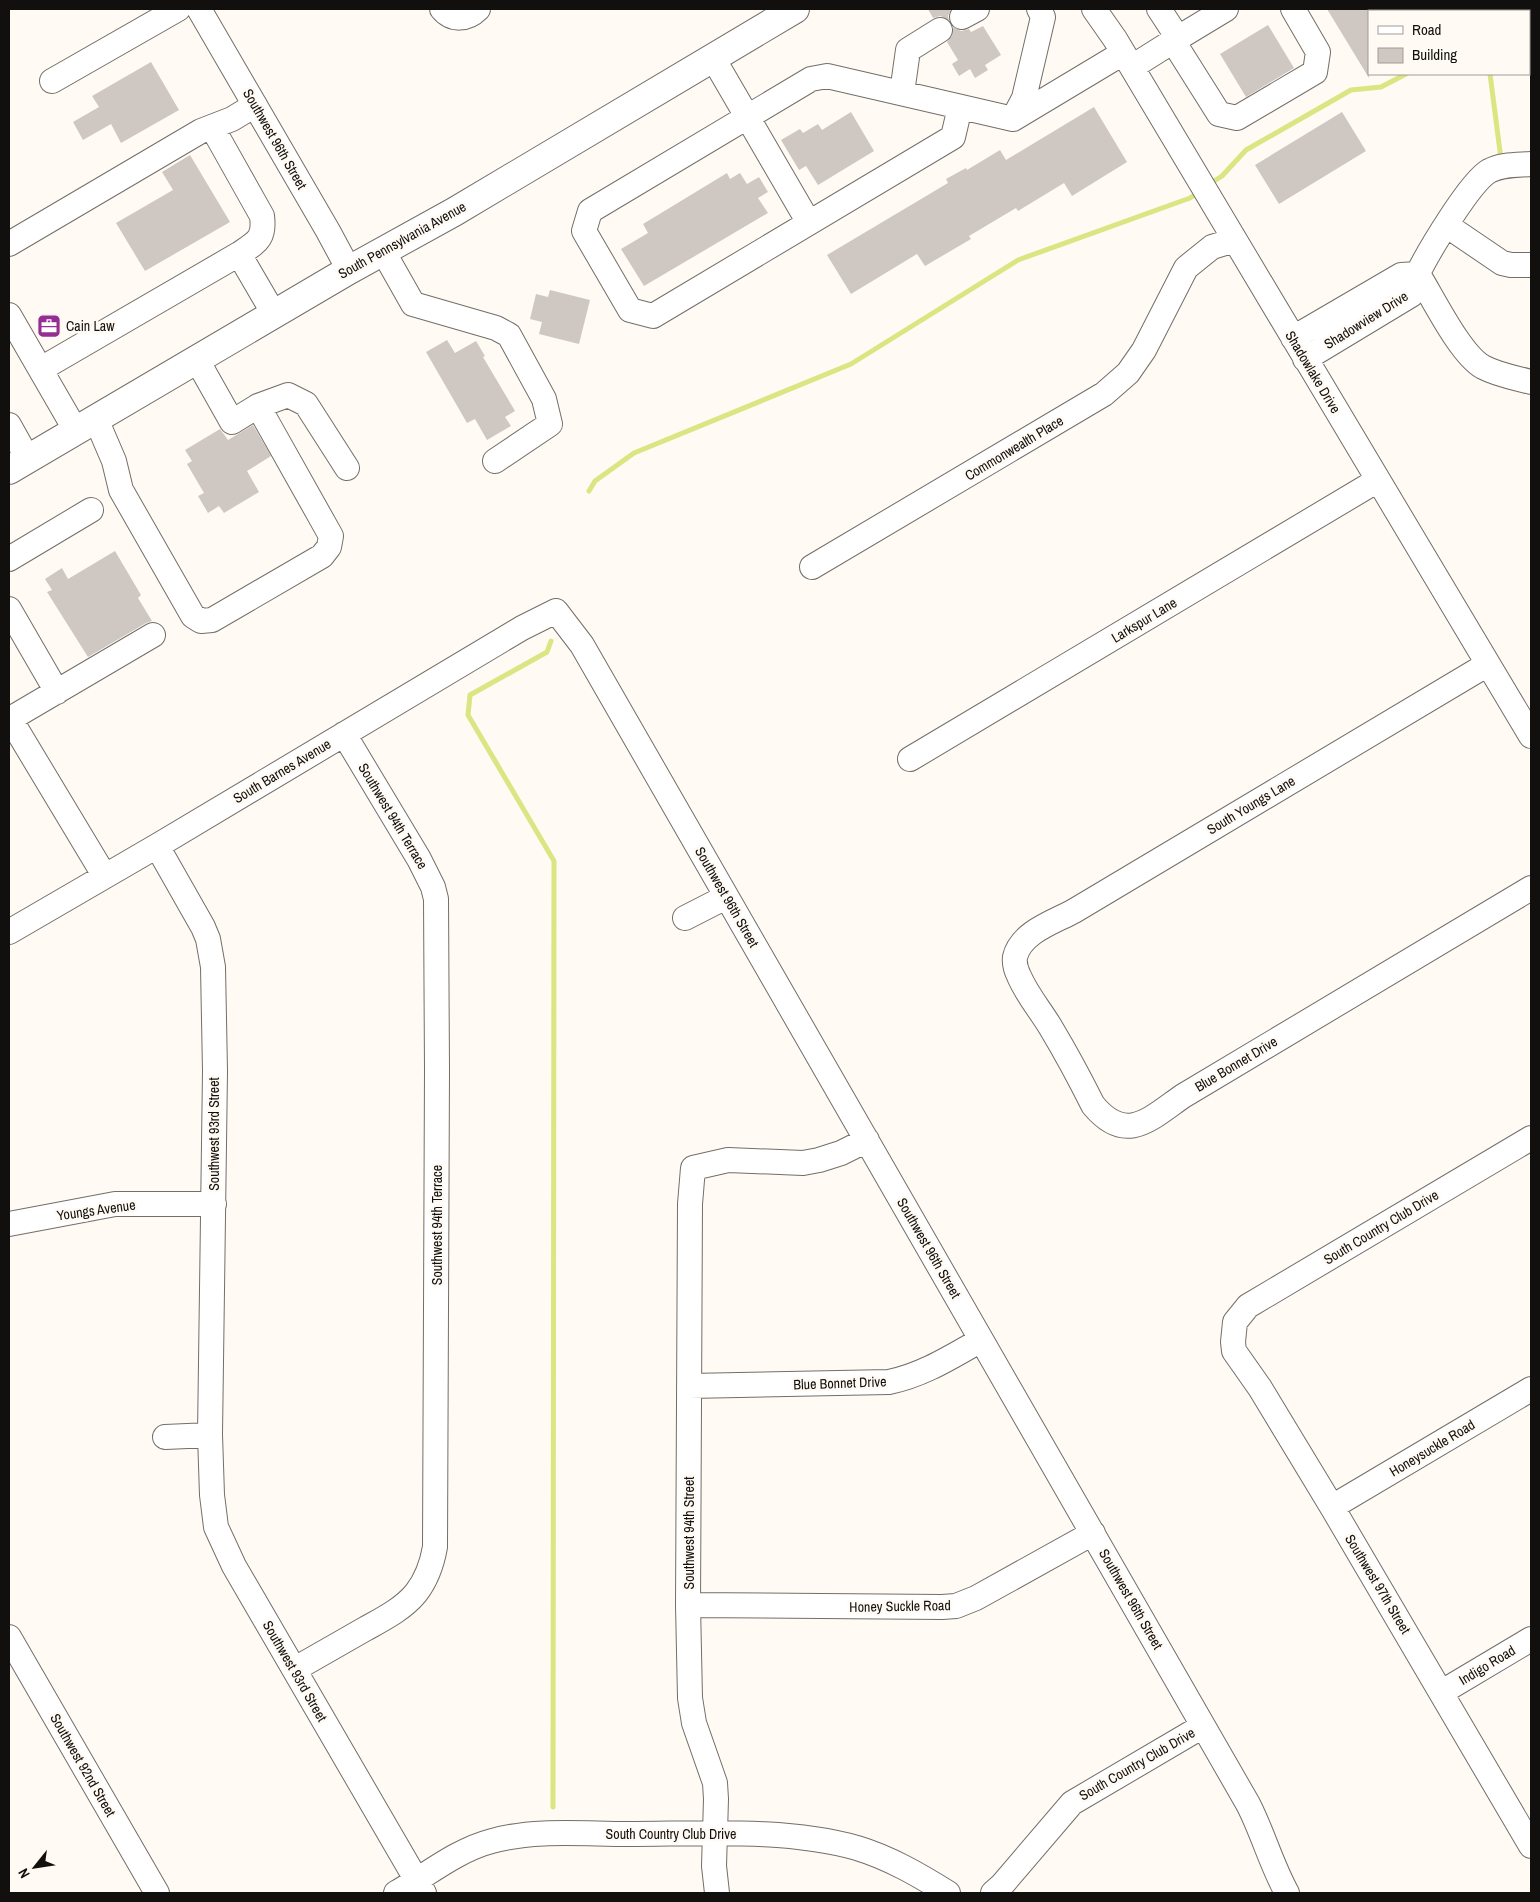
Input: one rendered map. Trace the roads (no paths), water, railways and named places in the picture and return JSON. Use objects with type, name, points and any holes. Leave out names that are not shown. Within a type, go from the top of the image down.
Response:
[{"type":"main road","name":"South Pennsylvania Avenue","points":[[18,465],[348,270],[454,212],[795,9]]},
{"type":"street","points":[[52,81],[178,9]]},
{"type":"street","name":"Southwest 96th Street","points":[[199,9],[328,231],[348,270]]},
{"type":"street","points":[[442,9],[453,18],[469,16],[478,9]]},
{"type":"street","points":[[1013,119],[1024,98],[1043,17],[1039,9]]},
{"type":"street","name":"Shadowlake Drive","points":[[1094,9],[1111,32],[1531,736]]},
{"type":"street","points":[[1159,9],[1219,114],[1237,118],[1315,72],[1318,52],[1292,9]]},
{"type":"street","points":[[960,107],[953,137],[653,316],[630,310],[584,231],[590,211],[811,80],[827,76],[1013,119],[1127,60],[1175,40],[1226,9]]},
{"type":"street","points":[[902,94],[908,50],[940,30]]},
{"type":"street","points":[[713,58],[809,223]]},
{"type":"street","points":[[9,244],[201,131],[232,119],[255,105]]},
{"type":"street","points":[[41,369],[239,254],[258,241],[264,229],[262,216],[212,127]]},
{"type":"street","name":"Shadowview Drive","points":[[1293,338],[1364,308],[1411,295],[1418,274],[1446,225],[1477,182],[1490,171],[1507,166],[1531,164]]},
{"type":"street","points":[[1446,225],[1502,263],[1531,265]]},
{"type":"street","name":"Commonwealth Place","points":[[812,567],[1104,394],[1128,373],[1136,362],[1186,268],[1212,247],[1235,240]]},
{"type":"street","points":[[383,251],[413,304],[496,328],[509,335],[544,399],[550,424],[495,461]]},
{"type":"street","points":[[239,254],[274,314]]},
{"type":"street","points":[[1418,274],[1461,346],[1475,361],[1496,373],[1531,382]]},
{"type":"street","name":"Shadowview Drive","points":[[1305,359],[1364,308]]},
{"type":"street","points":[[9,315],[41,369],[114,461],[121,490],[193,616],[201,621],[212,620],[322,556],[329,547],[331,536],[258,406]]},
{"type":"street","points":[[197,360],[232,422],[258,406],[288,395],[306,404],[347,468]]},
{"type":"street","points":[[9,425],[18,465]]},
{"type":"street","name":"Larkspur Lane","points":[[910,759],[1378,480]]},
{"type":"street","points":[[12,551],[91,510]]},
{"type":"street","points":[[9,609],[57,692]]},
{"type":"street","name":"Southwest 96th Street","points":[[556,611],[582,645],[1259,1824],[1278,1878],[1287,1893]]},
{"type":"street","name":"South Barnes Avenue","points":[[9,932],[522,628],[556,611]]},
{"type":"street","points":[[104,876],[9,718],[153,635]]},
{"type":"street","name":"South Youngs Lane","points":[[1018,951],[1030,936],[1037,931],[1488,664]]},
{"type":"street","name":"Southwest 94th Terrace","points":[[294,1669],[389,1615],[416,1594],[432,1566],[435,1547],[436,899],[433,887],[419,859],[344,734]]},
{"type":"street","name":"Southwest 93rd Street","points":[[157,846],[195,910],[208,939],[212,955],[214,1204],[210,1435],[212,1495],[216,1527],[234,1566],[420,1887]]},
{"type":"street","name":"Blue Bonnet Drive","points":[[1018,951],[1015,957],[1015,964],[1019,978],[1051,1028],[1093,1106],[1111,1123],[1128,1126],[1146,1121],[1183,1096],[1531,888]]},
{"type":"street","points":[[685,918],[726,897]]},
{"type":"street","name":"South Country Club Drive","points":[[1235,1322],[1248,1306],[1531,1138]]},
{"type":"street","name":"Southwest 94th Street","points":[[717,1893],[714,1866],[715,1783],[692,1713],[688,1605],[690,1204],[693,1168],[728,1160],[803,1162],[820,1160],[841,1153],[867,1140]]},
{"type":"street","name":"Youngs Avenue","points":[[9,1224],[116,1204],[214,1204]]},
{"type":"street","name":"Southwest 97th Street","points":[[1235,1322],[1234,1351],[1260,1388],[1332,1507],[1531,1846]]},
{"type":"street","name":"Blue Bonnet Drive","points":[[689,1386],[889,1382],[929,1370],[981,1340]]},
{"type":"street","name":"Honeysuckle Road","points":[[1332,1507],[1531,1388]]},
{"type":"street","points":[[165,1437],[210,1435]]},
{"type":"street","name":"Honey Suckle Road","points":[[688,1605],[956,1606],[993,1589],[1093,1533]]},
{"type":"street","name":"Southwest 92nd Street","points":[[9,1637],[157,1893]]},
{"type":"street","name":"Indigo Road","points":[[1442,1692],[1531,1638]]},
{"type":"street","name":"South Country Club Drive","points":[[993,1893],[1072,1803],[1203,1726]]},
{"type":"street","name":"South Country Club Drive","points":[[396,1893],[420,1887],[451,1859],[474,1847],[505,1838],[545,1834],[774,1834],[829,1841],[859,1849],[910,1870],[948,1893]]},
{"type":"waterway","points":[[1208,185],[1222,176],[1246,150],[1351,90],[1381,87],[1404,75]]},
{"type":"waterway","points":[[1490,75],[1501,159]]},
{"type":"waterway","points":[[589,491],[595,481],[634,453],[851,364],[1018,260],[1190,198],[1199,192]]},
{"type":"waterway","points":[[551,641],[547,652],[470,695],[468,715],[554,861],[553,1807]]},
{"type":"place","name":"Cain Law","points":[[49,326]]}]
